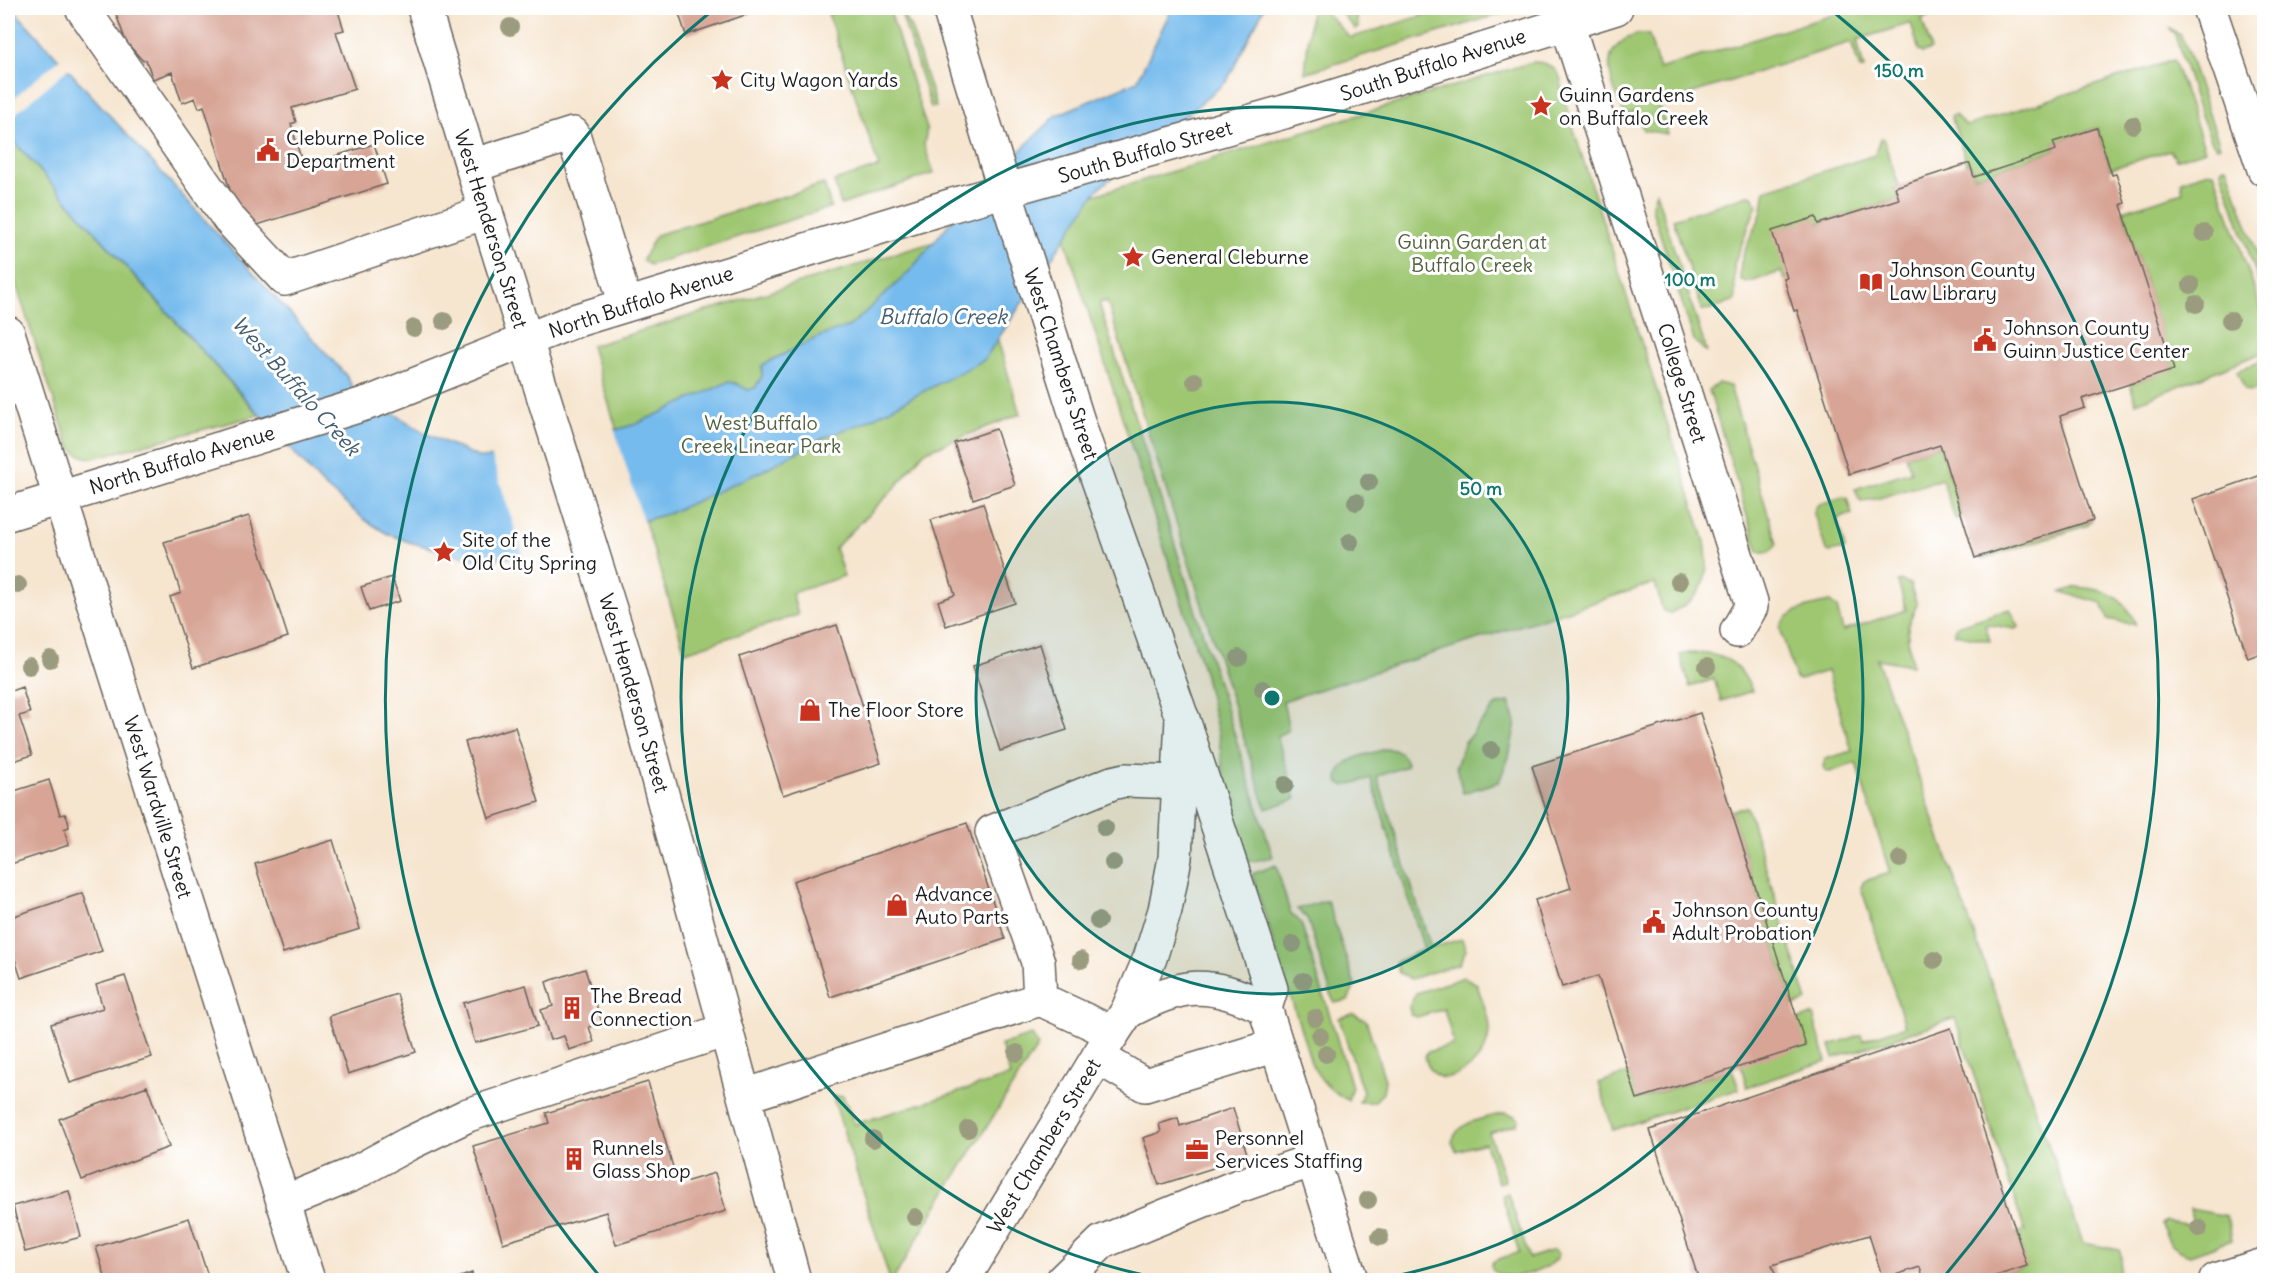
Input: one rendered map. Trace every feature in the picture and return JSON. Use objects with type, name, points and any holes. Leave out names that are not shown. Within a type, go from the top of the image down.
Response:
[{"type":"street","points":[[82,8],[229,219],[285,279],[486,212]]},
{"type":"street","name":"West Henderson Street","points":[[424,8],[624,654],[794,1281]]},
{"type":"street","name":"West Chambers Street","points":[[949,8],[1086,445],[1182,718],[1271,989],[1265,1008],[1351,1281]]},
{"type":"street","points":[[2209,8],[2265,170]]},
{"type":"street","name":"South Buffalo Avenue","points":[[1284,112],[1606,9]]},
{"type":"street","name":"College Street","points":[[1567,23],[1617,174],[1751,602],[1744,619]]},
{"type":"street","name":"South Buffalo Street","points":[[1005,191],[1284,112]]},
{"type":"street","points":[[472,166],[573,134],[626,305]]},
{"type":"street","name":"North Buffalo Avenue","points":[[8,514],[374,401],[573,321],[1005,191]]},
{"type":"street","name":"West Wardville Street","points":[[8,333],[308,1281]]},
{"type":"street","name":"West Chambers Street","points":[[963,1281],[1113,1034],[1150,958],[1165,910],[1176,858],[1182,718]]},
{"type":"street","points":[[1040,999],[1038,962],[992,832],[1112,783],[1125,780],[1179,782]]},
{"type":"street","points":[[1113,1034],[1158,996],[1185,989],[1200,988],[1237,993],[1265,1008]]},
{"type":"street","points":[[745,1096],[1040,999],[1113,1034],[1145,1085],[1276,1045]]},
{"type":"street","points":[[283,1203],[353,1174],[468,1115],[726,1030]]},
{"type":"street","points":[[1063,1281],[1102,1242],[1287,1167],[1313,1160]]},
{"type":"street","points":[[2216,1281],[2265,1265]]},
{"type":"green space","points":[[846,8],[889,8],[927,129],[924,145],[934,173],[841,205],[834,181],[879,167],[828,14]]},
{"type":"green space","points":[[1311,8],[1322,8],[1350,38],[1447,8],[1520,8],[1305,73]]},
{"type":"green space","points":[[1337,8],[1356,8],[1358,28],[1355,29]]},
{"type":"green space","points":[[1855,8],[1959,8],[1922,19],[1931,50],[1923,53],[1919,51],[1911,23],[1857,40],[1864,69],[1860,69],[1851,42],[1659,104],[1668,134],[1643,130],[1637,111],[1626,115],[1614,89],[1610,75],[1611,55],[1619,44],[1635,35],[1649,35],[1659,69]]},
{"type":"green space","points":[[901,13],[911,28],[936,107],[931,108]]},
{"type":"green space","points":[[2169,27],[2181,36],[2186,47],[2220,146],[2217,147],[2212,142],[2196,103],[2175,35]]},
{"type":"green space","points":[[2174,60],[2205,150],[2176,160],[2170,150],[2110,169],[2097,128],[2054,142],[2056,150],[1974,177],[1970,164],[1967,164],[1951,116],[1955,115],[1966,126]]},
{"type":"green space","name":"Guinn Garden at Buffalo Creek","points":[[1533,62],[1552,67],[1561,80],[1562,93],[1705,542],[1706,576],[1698,593],[1682,607],[1670,613],[1663,611],[1655,583],[1283,701],[1289,730],[1277,736],[1296,799],[1266,809],[1107,301],[1099,303],[1273,857],[1249,862],[1225,790],[1219,737],[1204,672],[1063,233],[1091,196]]},
{"type":"green space","points":[[8,135],[259,415],[93,458],[79,454],[68,444],[8,260]]},
{"type":"green space","points":[[1883,138],[1899,186],[1895,188],[1899,199],[1818,224],[1787,278],[1784,279],[1781,272],[1747,283],[1741,279],[1743,254],[1761,214],[1765,190],[1875,155],[1880,139]]},
{"type":"green space","points":[[2227,166],[2264,274],[2264,297],[2221,171]]},
{"type":"green space","points":[[2214,172],[2264,317],[2264,352],[2136,403],[2130,384],[2173,369],[2123,211],[2183,192],[2181,181]]},
{"type":"green space","points":[[824,184],[831,207],[650,265],[642,261],[656,235]]},
{"type":"green space","points":[[1656,192],[1707,353],[1694,340],[1652,209]]},
{"type":"green space","points":[[1748,195],[1753,196],[1757,204],[1734,264],[1735,300],[1702,310],[1673,219]]},
{"type":"green space","name":"West Buffalo Creek Linear Park","points":[[947,238],[978,273],[1020,414],[924,452],[893,490],[835,548],[844,576],[792,593],[798,615],[685,652],[591,346]]},
{"type":"green space","points":[[2264,360],[2264,385],[2253,391],[2245,390],[2237,371]]},
{"type":"green space","points":[[1718,383],[1730,386],[1777,544],[1769,551],[1758,552],[1709,390]]},
{"type":"green space","points":[[1940,445],[1962,517],[1955,519],[1942,479],[1876,499],[1860,501],[1855,489],[1911,471],[1906,456]]},
{"type":"green space","points":[[1843,497],[1847,498],[1852,514],[1837,519],[1845,549],[1830,552],[1826,550],[1814,514],[1815,508],[1820,504]]},
{"type":"green space","points":[[2092,520],[2088,525],[1982,559],[1977,557]]},
{"type":"green space","points":[[1898,582],[1910,584],[1917,605],[1908,629],[1912,665],[1877,659],[2083,1243],[2119,1250],[2121,1265],[2115,1279],[1983,1280],[2026,1266],[2017,1234],[2025,1231],[1955,1018],[1834,1058],[1830,1045],[1861,1035],[1863,1040],[1905,1026],[1861,887],[1864,881],[1890,873],[1856,763],[1830,772],[1825,771],[1823,767],[1825,759],[1852,751],[1827,671],[1796,679],[1780,628],[1783,622],[1794,613],[1830,602],[1837,608],[1843,631],[1906,610]]},
{"type":"green space","points":[[2077,587],[2106,592],[2113,596],[2126,607],[2136,625],[2108,619],[2102,603],[2061,592]]},
{"type":"green space","points":[[2010,609],[2019,627],[2015,629],[1985,624],[1990,641],[1955,634],[1956,626]]},
{"type":"green space","points":[[1702,653],[1729,660],[1747,680],[1752,691],[1721,701],[1714,679],[1690,687],[1680,655]]},
{"type":"green space","points":[[1509,702],[1516,722],[1509,757],[1499,782],[1463,793],[1456,766],[1465,742],[1495,706]]},
{"type":"green space","points":[[1386,749],[1399,752],[1407,763],[1405,767],[1377,776],[1431,948],[1462,939],[1466,950],[1459,964],[1411,979],[1399,973],[1396,962],[1424,949],[1371,778],[1345,786],[1338,782],[1342,767],[1348,762],[1362,755]]},
{"type":"green space","points":[[1747,807],[1807,1001],[1793,1006],[1731,811]]},
{"type":"green space","points":[[1276,865],[1290,912],[1301,923],[1352,1087],[1348,1100],[1327,1086],[1312,1065],[1252,874]]},
{"type":"green space","points":[[1327,901],[1329,905],[1355,986],[1348,1000],[1334,1003],[1307,918],[1297,909]]},
{"type":"green space","points":[[1464,977],[1477,984],[1488,1020],[1487,1041],[1478,1059],[1470,1066],[1462,1072],[1442,1078],[1430,1070],[1425,1056],[1428,1052],[1454,1044],[1444,1009],[1417,1017],[1411,1015],[1409,1007],[1416,993]]},
{"type":"green space","points":[[1353,1014],[1366,1020],[1385,1080],[1383,1093],[1374,1102],[1359,1102],[1363,1092],[1339,1018]]},
{"type":"green space","points":[[1813,1015],[1826,1061],[1747,1087],[1741,1066],[1797,1020]]},
{"type":"green space","points":[[1031,1035],[1038,1046],[941,1199],[893,1280],[890,1280],[833,1097],[843,1096],[855,1124],[1010,1076],[1001,1045]]},
{"type":"green space","points":[[1732,1069],[1739,1089],[1613,1130],[1599,1083],[1629,1073],[1638,1099]]},
{"type":"green space","points":[[1505,1113],[1515,1116],[1518,1119],[1517,1124],[1489,1133],[1505,1181],[1498,1183],[1485,1143],[1456,1151],[1452,1142],[1455,1135],[1466,1124]]},
{"type":"green space","points":[[1508,1193],[1529,1258],[1554,1250],[1559,1254],[1555,1261],[1547,1267],[1524,1275],[1512,1276],[1494,1271],[1491,1264],[1494,1261],[1519,1252],[1502,1195]]},
{"type":"green space","points":[[2190,1209],[2227,1216],[2232,1240],[2190,1255],[2179,1250],[2168,1240],[2162,1224],[2166,1221],[2193,1225]]},
{"type":"water","name":"Buffalo Creek","points":[[8,8],[12,8],[345,374],[354,389],[425,433],[480,458],[527,456],[636,424],[728,382],[748,390],[755,388],[762,376],[762,365],[818,337],[850,326],[907,274],[968,201],[1057,115],[1137,81],[1172,8],[1264,8],[1227,81],[1097,190],[984,360],[863,423],[825,437],[758,473],[670,513],[516,557],[477,560],[409,542],[386,533],[365,520],[324,486],[8,135]]},
{"type":"pier","points":[[62,57],[70,67],[8,120],[8,103]]},
{"type":"pier","points":[[614,428],[644,524],[524,558],[491,454],[527,453]]},
{"type":"building","points":[[114,8],[337,8],[344,30],[336,32],[355,89],[292,108],[296,122],[291,124],[303,166],[374,144],[387,184],[248,228],[239,219],[204,106],[199,108],[195,98],[182,103],[172,72],[153,79],[146,60],[143,61],[126,42]]},
{"type":"building","points":[[677,8],[766,8],[686,35]]},
{"type":"building","name":"Johnson County Guinn Justice Center","points":[[2097,128],[2112,175],[2116,174],[2121,188],[2125,203],[2121,205],[2174,370],[2082,399],[2085,408],[2060,416],[2093,520],[1975,558],[1940,445],[1849,474],[1797,310],[1794,311],[1784,279],[1787,278],[1772,231],[1816,217],[1818,224],[1899,199],[1895,187],[1967,164],[1970,164],[1974,177],[2056,150],[2053,142]]},
{"type":"building","points":[[996,429],[1015,485],[973,499],[954,443]]},
{"type":"building","points":[[2264,474],[2264,652],[2248,658],[2193,499]]},
{"type":"building","points":[[983,503],[1015,603],[946,626],[938,601],[955,595],[931,520]]},
{"type":"building","points":[[249,516],[288,637],[193,668],[170,597],[181,593],[164,542]]},
{"type":"building","points":[[392,577],[400,601],[369,611],[361,587]]},
{"type":"building","name":"The Floor Store","points":[[837,625],[881,763],[783,795],[739,657]]},
{"type":"building","points":[[1040,644],[1067,730],[1000,751],[973,666]]},
{"type":"building","points":[[22,687],[30,713],[19,716],[32,755],[8,763],[8,692]]},
{"type":"building","name":"Johnson County Adult Probation","points":[[1700,713],[1806,1046],[1637,1099],[1598,976],[1562,987],[1535,900],[1571,888],[1532,766]]},
{"type":"building","points":[[515,727],[539,802],[489,818],[465,742]]},
{"type":"building","points":[[49,780],[60,815],[65,814],[68,820],[69,827],[64,829],[69,845],[8,865],[8,793]]},
{"type":"building","name":"Advance Auto Parts","points":[[967,823],[1005,939],[830,997],[793,881]]},
{"type":"building","points":[[333,840],[360,929],[283,953],[255,864]]},
{"type":"building","points":[[83,893],[102,951],[21,978],[8,938],[8,918]]},
{"type":"building","name":"The Bread Connection","points":[[585,969],[602,1023],[589,1027],[594,1042],[569,1050],[564,1036],[550,1040],[541,1010],[553,1006],[546,982]]},
{"type":"building","points":[[125,976],[152,1057],[70,1083],[51,1024],[103,1008],[96,985]]},
{"type":"building","points":[[526,985],[538,1026],[475,1043],[463,1003]]},
{"type":"building","points":[[397,994],[416,1052],[348,1074],[329,1016]]},
{"type":"building","points":[[1951,1028],[2027,1266],[1983,1280],[1924,1280],[1920,1267],[1883,1279],[1869,1235],[1772,1265],[1777,1280],[1699,1280],[1650,1130]]},
{"type":"building","name":"Runnels Glass Shop","points":[[648,1082],[678,1184],[715,1173],[726,1211],[616,1245],[606,1212],[503,1243],[473,1146],[549,1123],[546,1113]]},
{"type":"building","points":[[147,1086],[169,1147],[82,1180],[59,1119]]},
{"type":"building","name":"Personnel Services Staffing","points":[[1233,1108],[1248,1157],[1159,1185],[1143,1138],[1161,1132],[1159,1124],[1178,1118],[1180,1126]]},
{"type":"building","points":[[69,1191],[81,1237],[25,1252],[13,1206]]},
{"type":"building","points":[[189,1218],[208,1276],[193,1280],[106,1280],[96,1247]]},
{"type":"building","points":[[472,1273],[474,1280],[452,1280]]},
{"type":"building","points":[[703,1276],[704,1280],[689,1280]]},
{"type":"place","name":"City Wagon Yards","points":[[722,80]]},
{"type":"place","name":"Guinn Gardens on Buffalo Creek","points":[[1541,106]]},
{"type":"place","name":"Cleburne Police Department","points":[[268,150]]},
{"type":"place","name":"General Cleburne","points":[[1133,257]]},
{"type":"place","name":"Johnson County Law Library","points":[[1871,282]]},
{"type":"place","name":"Johnson County Guinn Justice Center","points":[[1985,340]]},
{"type":"place","name":"Site of the Old City Spring","points":[[444,552]]},
{"type":"place","name":"The Floor Store","points":[[810,710]]},
{"type":"place","name":"Advance Auto Parts","points":[[897,905]]},
{"type":"place","name":"Johnson County Adult Probation","points":[[1654,922]]},
{"type":"place","name":"The Bread Connection","points":[[572,1008]]},
{"type":"place","name":"Personnel Services Staffing","points":[[1197,1150]]},
{"type":"place","name":"Runnels Glass Shop","points":[[574,1159]]},
{"type":"water label","name":"West Buffalo Creek","points":[[296,386]]}]
